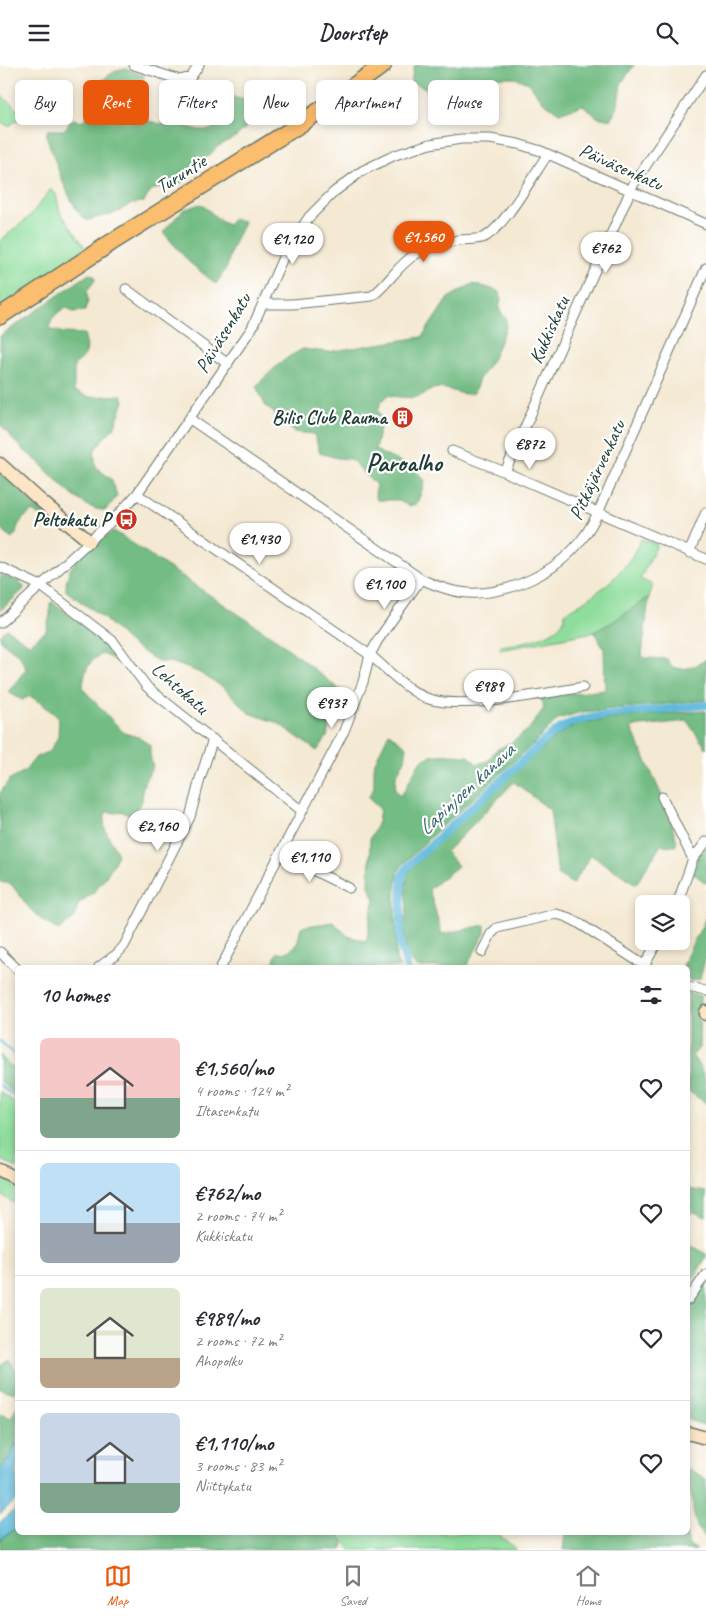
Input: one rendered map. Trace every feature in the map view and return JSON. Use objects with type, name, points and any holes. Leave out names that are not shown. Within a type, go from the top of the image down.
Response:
[{"type":"highway","name":"Turuntie","points":[[0,316],[112,242],[302,123],[384,65]]},
{"type":"street","points":[[134,65],[180,80],[191,77],[200,65]]},
{"type":"street","name":"Kukkiskatu","points":[[506,473],[630,190],[706,75]]},
{"type":"street","name":"Päiväsenkatu","points":[[0,623],[118,516],[137,494],[252,328],[285,253],[309,217],[334,191],[362,171],[404,152],[430,144],[461,139],[490,139],[548,154],[706,224]]},
{"type":"street","points":[[263,303],[293,304],[372,296],[378,292],[405,261],[422,251],[445,242],[480,239],[488,236],[503,220],[548,154]]},
{"type":"street","name":"Pitkäjärvenkatu","points":[[190,419],[421,579],[448,590],[467,593],[490,592],[516,585],[549,569],[584,538],[598,513],[706,268]]},
{"type":"street","points":[[126,289],[228,364]]},
{"type":"street","points":[[452,451],[706,559]]},
{"type":"street","points":[[0,464],[89,541]]},
{"type":"street","points":[[137,494],[370,655],[408,687],[424,697],[440,702],[483,701],[582,687]]},
{"type":"street","points":[[689,553],[706,512]]},
{"type":"street","name":"Lehtokatu","points":[[0,567],[41,586],[113,641],[147,687],[303,809]]},
{"type":"street","points":[[223,965],[344,731],[363,682],[370,655],[421,579]]},
{"type":"street","points":[[102,965],[117,954],[124,945],[190,817],[200,779],[214,739]]},
{"type":"street","points":[[662,797],[693,859]]},
{"type":"street","points":[[680,895],[693,859],[706,841]]},
{"type":"street","points":[[280,854],[350,888]]},
{"type":"street","points":[[482,953],[491,935],[497,928],[556,914],[577,922],[643,965]]},
{"type":"street","points":[[647,965],[654,950]]},
{"type":"street","points":[[0,952],[15,967]]},
{"type":"street","points":[[690,987],[706,991]]},
{"type":"street","points":[[0,1170],[15,1178]]},
{"type":"street","points":[[690,1297],[706,1274]]},
{"type":"street","points":[[690,1434],[706,1439]]},
{"type":"green space","points":[[416,65],[634,65],[621,84],[617,109],[610,120],[597,117],[583,105],[559,113],[542,101],[529,83],[513,77],[481,78],[476,80],[428,80],[427,89],[418,85],[418,80],[411,80]]},
{"type":"green space","points":[[120,69],[127,69],[144,76],[142,80],[103,80]]},
{"type":"green space","points":[[0,94],[15,107],[15,122],[9,126],[0,122]]},
{"type":"green space","points":[[234,97],[244,100],[244,125],[248,125],[237,136],[217,147],[208,157],[194,163],[187,180],[151,190],[144,202],[132,204],[118,212],[87,220],[81,216],[69,195],[46,135],[48,130],[64,130],[68,125],[73,125],[73,120],[75,119],[81,122],[83,120],[83,125],[149,125],[149,121],[159,125],[211,130],[214,125],[234,125]]},
{"type":"green space","points":[[51,189],[56,194],[60,212],[88,251],[0,307],[0,241],[29,217]]},
{"type":"green space","points":[[200,204],[228,225],[233,219],[244,222],[232,248],[227,267],[216,284],[189,262],[163,232],[183,210]]},
{"type":"green space","points":[[89,274],[94,275],[95,280],[87,291],[88,301],[85,311],[73,312],[68,308],[61,311],[53,318],[50,329],[63,333],[84,334],[87,349],[85,355],[74,365],[74,391],[89,397],[122,395],[124,401],[114,428],[102,440],[94,452],[96,467],[112,480],[117,496],[106,510],[89,506],[71,494],[21,448],[0,424],[0,336]]},
{"type":"green space","points":[[472,284],[500,292],[499,309],[506,319],[506,327],[493,358],[479,379],[474,393],[465,394],[436,388],[417,397],[388,395],[378,410],[382,419],[375,449],[408,466],[425,481],[417,504],[409,506],[397,500],[377,500],[375,497],[376,485],[351,459],[337,458],[320,453],[314,434],[294,432],[265,405],[256,386],[290,356],[303,349],[327,352],[422,337],[448,298]]},
{"type":"green space","points":[[0,473],[66,529],[56,526],[32,511],[21,521],[16,534],[11,538],[0,527]]},
{"type":"green space","points":[[114,531],[280,642],[350,698],[346,709],[331,719],[327,737],[317,751],[278,723],[249,713],[223,687],[198,672],[171,662],[159,662],[132,645],[101,616],[66,591],[67,577],[75,562],[87,550]]},
{"type":"green space","points":[[641,539],[657,545],[640,579],[653,585],[649,597],[611,623],[594,632],[500,650],[501,646],[529,641],[558,628],[563,621],[565,613],[599,591],[621,571]]},
{"type":"green space","points":[[0,575],[20,582],[24,589],[0,611]]},
{"type":"green space","points":[[649,597],[642,655],[644,658],[667,659],[672,666],[680,669],[695,666],[706,659],[706,700],[581,712],[558,719],[403,864],[398,872],[395,895],[396,959],[399,965],[272,965],[277,953],[287,952],[297,945],[301,927],[333,922],[348,936],[367,940],[375,899],[369,886],[370,839],[378,822],[380,809],[368,798],[374,788],[374,764],[389,733],[407,747],[405,760],[396,775],[395,789],[401,796],[419,764],[429,757],[435,755],[469,756],[477,764],[488,761],[496,750],[511,743],[529,729],[544,708],[541,697],[605,690],[604,649],[594,632],[611,623]]},
{"type":"green space","points":[[53,602],[103,641],[122,662],[123,665],[103,654],[98,656],[87,668],[83,689],[124,733],[138,737],[150,745],[153,766],[143,787],[142,802],[136,810],[129,815],[121,811],[118,813],[106,812],[104,818],[105,829],[118,855],[107,875],[93,893],[78,904],[75,917],[59,930],[37,916],[11,884],[0,882],[0,793],[10,779],[25,771],[36,757],[50,751],[58,737],[59,718],[30,696],[22,700],[8,692],[26,669],[20,656],[1,641],[0,635],[7,629],[29,644],[46,631],[50,615],[50,603]]},
{"type":"green space","points":[[706,711],[706,748],[687,721],[631,727],[666,805],[677,842],[675,846],[661,845],[636,884],[591,855],[573,884],[558,875],[550,810],[514,782],[446,852],[458,866],[429,889],[442,934],[485,925],[485,933],[467,965],[415,965],[406,955],[404,927],[407,911],[406,890],[409,872],[435,845],[530,758],[561,733],[579,723],[643,715]]},
{"type":"green space","points":[[706,846],[706,883],[693,873],[698,856]]},
{"type":"green space","points":[[706,917],[706,956],[700,979],[690,981],[690,965],[684,965]]},
{"type":"green space","points":[[690,993],[700,996],[699,1048],[692,1056],[700,1067],[704,1078],[706,1103],[690,1092]]},
{"type":"green space","points":[[0,1055],[15,1070],[15,1094],[0,1081]]},
{"type":"green space","points":[[0,1091],[15,1103],[15,1167],[0,1159]]},
{"type":"green space","points":[[0,1178],[15,1184],[15,1204],[0,1194]]},
{"type":"green space","points":[[690,1189],[706,1192],[706,1217],[694,1212],[690,1213]]},
{"type":"green space","points":[[690,1244],[706,1254],[690,1285]]},
{"type":"green space","points":[[706,1278],[706,1426],[690,1421],[690,1302]]},
{"type":"green space","points":[[10,1359],[15,1369],[15,1393],[0,1389],[0,1366]]},
{"type":"green space","points":[[15,1411],[15,1444],[11,1454],[0,1470],[0,1414],[11,1418]]},
{"type":"green space","points":[[690,1469],[706,1479],[706,1538],[697,1527],[693,1511],[693,1501],[690,1494]]},
{"type":"green space","points":[[15,1528],[15,1535],[339,1535],[343,1540],[342,1550],[0,1550],[0,1539]]},
{"type":"green space","points":[[339,1535],[499,1535],[517,1550],[350,1550]]},
{"type":"green space","points":[[565,1535],[686,1535],[689,1545],[697,1550],[563,1550]]},
{"type":"water","points":[[15,1446],[15,1501],[0,1514],[0,1470],[9,1459]]},
{"type":"water","points":[[15,1510],[15,1528],[0,1539],[0,1522]]},
{"type":"waterway","name":"Lapinjoen kanava","points":[[406,965],[400,944],[402,876],[409,865],[545,740],[569,724],[588,717],[706,705]]},
{"type":"waterway","points":[[0,1041],[15,1055]]},
{"type":"waterway","points":[[0,1085],[15,1098]]},
{"type":"place","name":"Bilis Club Rauma","points":[[403,417]]},
{"type":"place","name":"Peltokatu P","points":[[126,519]]},
{"type":"district","name":"Paroalho","points":[[404,463]]}]
